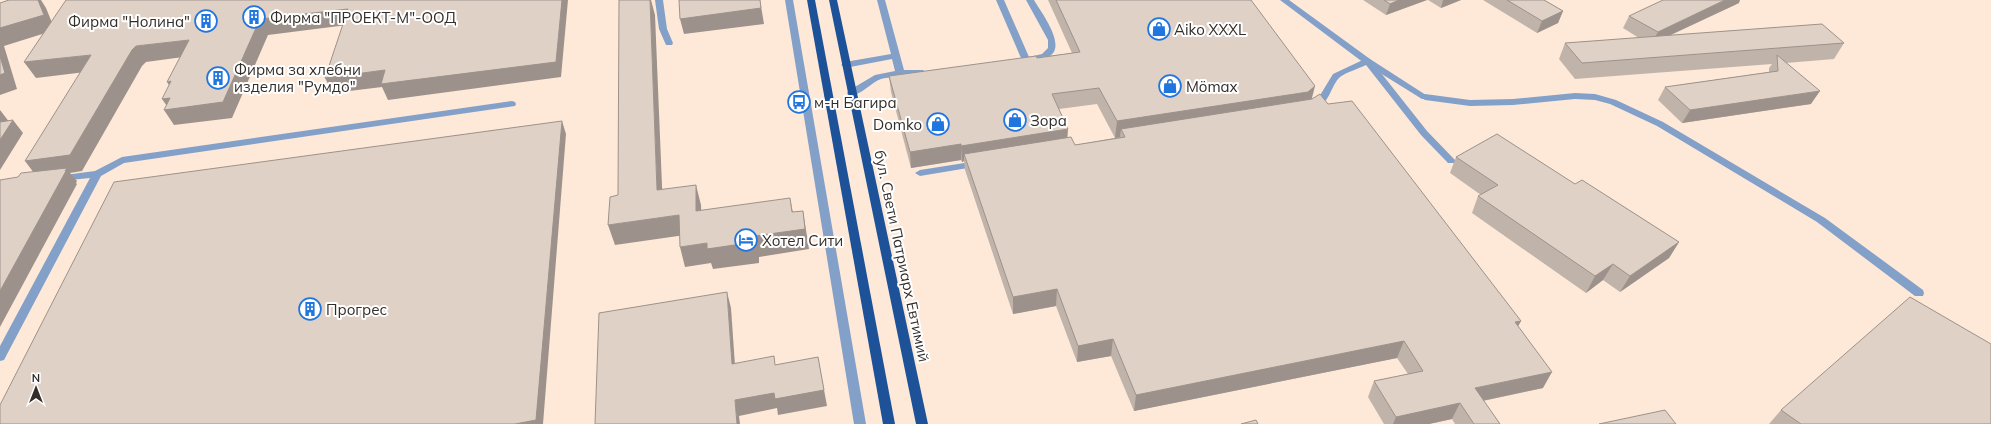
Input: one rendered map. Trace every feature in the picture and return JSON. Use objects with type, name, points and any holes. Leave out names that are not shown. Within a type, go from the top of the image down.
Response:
[{"type":"main road","points":[[811,0],[889,424]]},
{"type":"main road","name":"бул. Свети Патриарх Евтимий","points":[[833,0],[845,65],[922,424]]},
{"type":"street","points":[[659,0],[663,29],[669,43]]},
{"type":"street","points":[[789,0],[860,424]]},
{"type":"street","points":[[881,0],[900,73]]},
{"type":"street","points":[[1000,0],[1022,60],[1045,56],[1052,49],[1052,40],[1030,0]]},
{"type":"street","points":[[1284,0],[1367,61],[1425,97],[1470,103],[1513,102],[1575,96],[1595,97],[1613,102],[1660,124],[1821,220],[1919,293]]},
{"type":"street","points":[[845,65],[896,56]]},
{"type":"street","points":[[1308,111],[1323,99],[1336,76],[1367,61]]},
{"type":"street","points":[[1367,61],[1424,133],[1451,161]]},
{"type":"street","points":[[851,93],[878,77],[900,73],[916,74],[932,72]]},
{"type":"street","points":[[52,179],[98,174],[122,160],[512,104]]},
{"type":"street","points":[[920,173],[988,162]]},
{"type":"street","points":[[0,357],[98,174]]},
{"type":"shaded area","points":[[0,0],[1991,0],[1991,424],[0,424]]},
{"type":"building","points":[[9,0],[38,0],[44,15],[0,28],[0,3]]},
{"type":"building","points":[[66,0],[562,0],[556,62],[381,84],[385,70],[325,78],[348,9],[260,19],[223,102],[164,110],[170,98],[162,99],[171,81],[167,82],[189,40],[136,46],[132,50],[70,155],[25,161],[91,55],[24,62]]},
{"type":"building","points":[[619,0],[650,0],[657,190],[696,185],[696,211],[790,198],[792,212],[803,211],[805,229],[755,236],[755,242],[707,249],[707,243],[680,247],[679,215],[608,225],[610,197],[618,195]]},
{"type":"building","points":[[679,0],[760,0],[761,8],[680,19]]},
{"type":"building","points":[[1056,0],[1251,0],[1315,86],[1308,92],[1117,121],[1099,88],[1052,94],[1068,129],[961,146],[961,144],[910,152],[889,76],[1036,56],[1037,58],[1080,52]]},
{"type":"building","points":[[1384,0],[1399,0],[1390,4]]},
{"type":"building","points":[[1507,0],[1544,0],[1563,11],[1542,21]]},
{"type":"building","points":[[1663,0],[1725,0],[1658,32],[1629,16]]},
{"type":"building","points":[[1822,24],[1844,43],[1582,63],[1565,43]]},
{"type":"building","points":[[1777,55],[1820,91],[1690,110],[1665,87],[1778,71]]},
{"type":"building","points":[[0,56],[5,73],[0,75]]},
{"type":"building","points":[[1320,94],[1328,104],[1352,101],[1521,321],[1515,322],[1552,372],[1475,388],[1500,424],[1474,424],[1460,403],[1396,417],[1374,381],[1423,371],[1404,341],[1136,395],[1113,339],[1078,346],[1057,289],[1013,297],[964,154],[1071,137],[1075,145],[1125,137],[1121,129],[1312,99]]},
{"type":"building","points":[[13,120],[0,140],[0,122]]},
{"type":"building","name":"Прогрес","points":[[562,121],[536,420],[515,424],[0,424],[0,405],[114,182]]},
{"type":"building","points":[[1497,134],[1575,184],[1582,180],[1679,242],[1630,276],[1613,264],[1595,276],[1478,196],[1498,185],[1456,157]]},
{"type":"building","points":[[67,168],[0,291],[0,180],[18,177],[21,173]]},
{"type":"building","points":[[727,292],[732,364],[774,356],[775,365],[818,357],[824,390],[775,399],[774,393],[735,400],[737,424],[595,424],[599,313]]},
{"type":"building","points":[[1910,297],[1991,344],[1991,424],[1801,424],[1781,410]]},
{"type":"building","points":[[1665,410],[1676,424],[1599,424]]},
{"type":"building","points":[[1256,420],[1258,424],[1241,424]]},
{"type":"place","name":"Фирма \"ПРОЕКТ-М\"-ООД","points":[[254,17]]},
{"type":"place","name":"Фирма \"Нолина\"","points":[[206,21]]},
{"type":"place","name":"Aiko XXXL","points":[[1159,29]]},
{"type":"place","name":"Фирма за хлебни изделия \"Румдо\"","points":[[218,78]]},
{"type":"place","name":"Mömax","points":[[1170,86]]},
{"type":"place","name":"м-н Багира","points":[[799,102]]},
{"type":"place","name":"Зора","points":[[1015,120]]},
{"type":"place","name":"Domko","points":[[938,124]]},
{"type":"place","name":"Хотел Сити","points":[[746,240]]},
{"type":"place","name":"Прогрес","points":[[310,309]]}]
